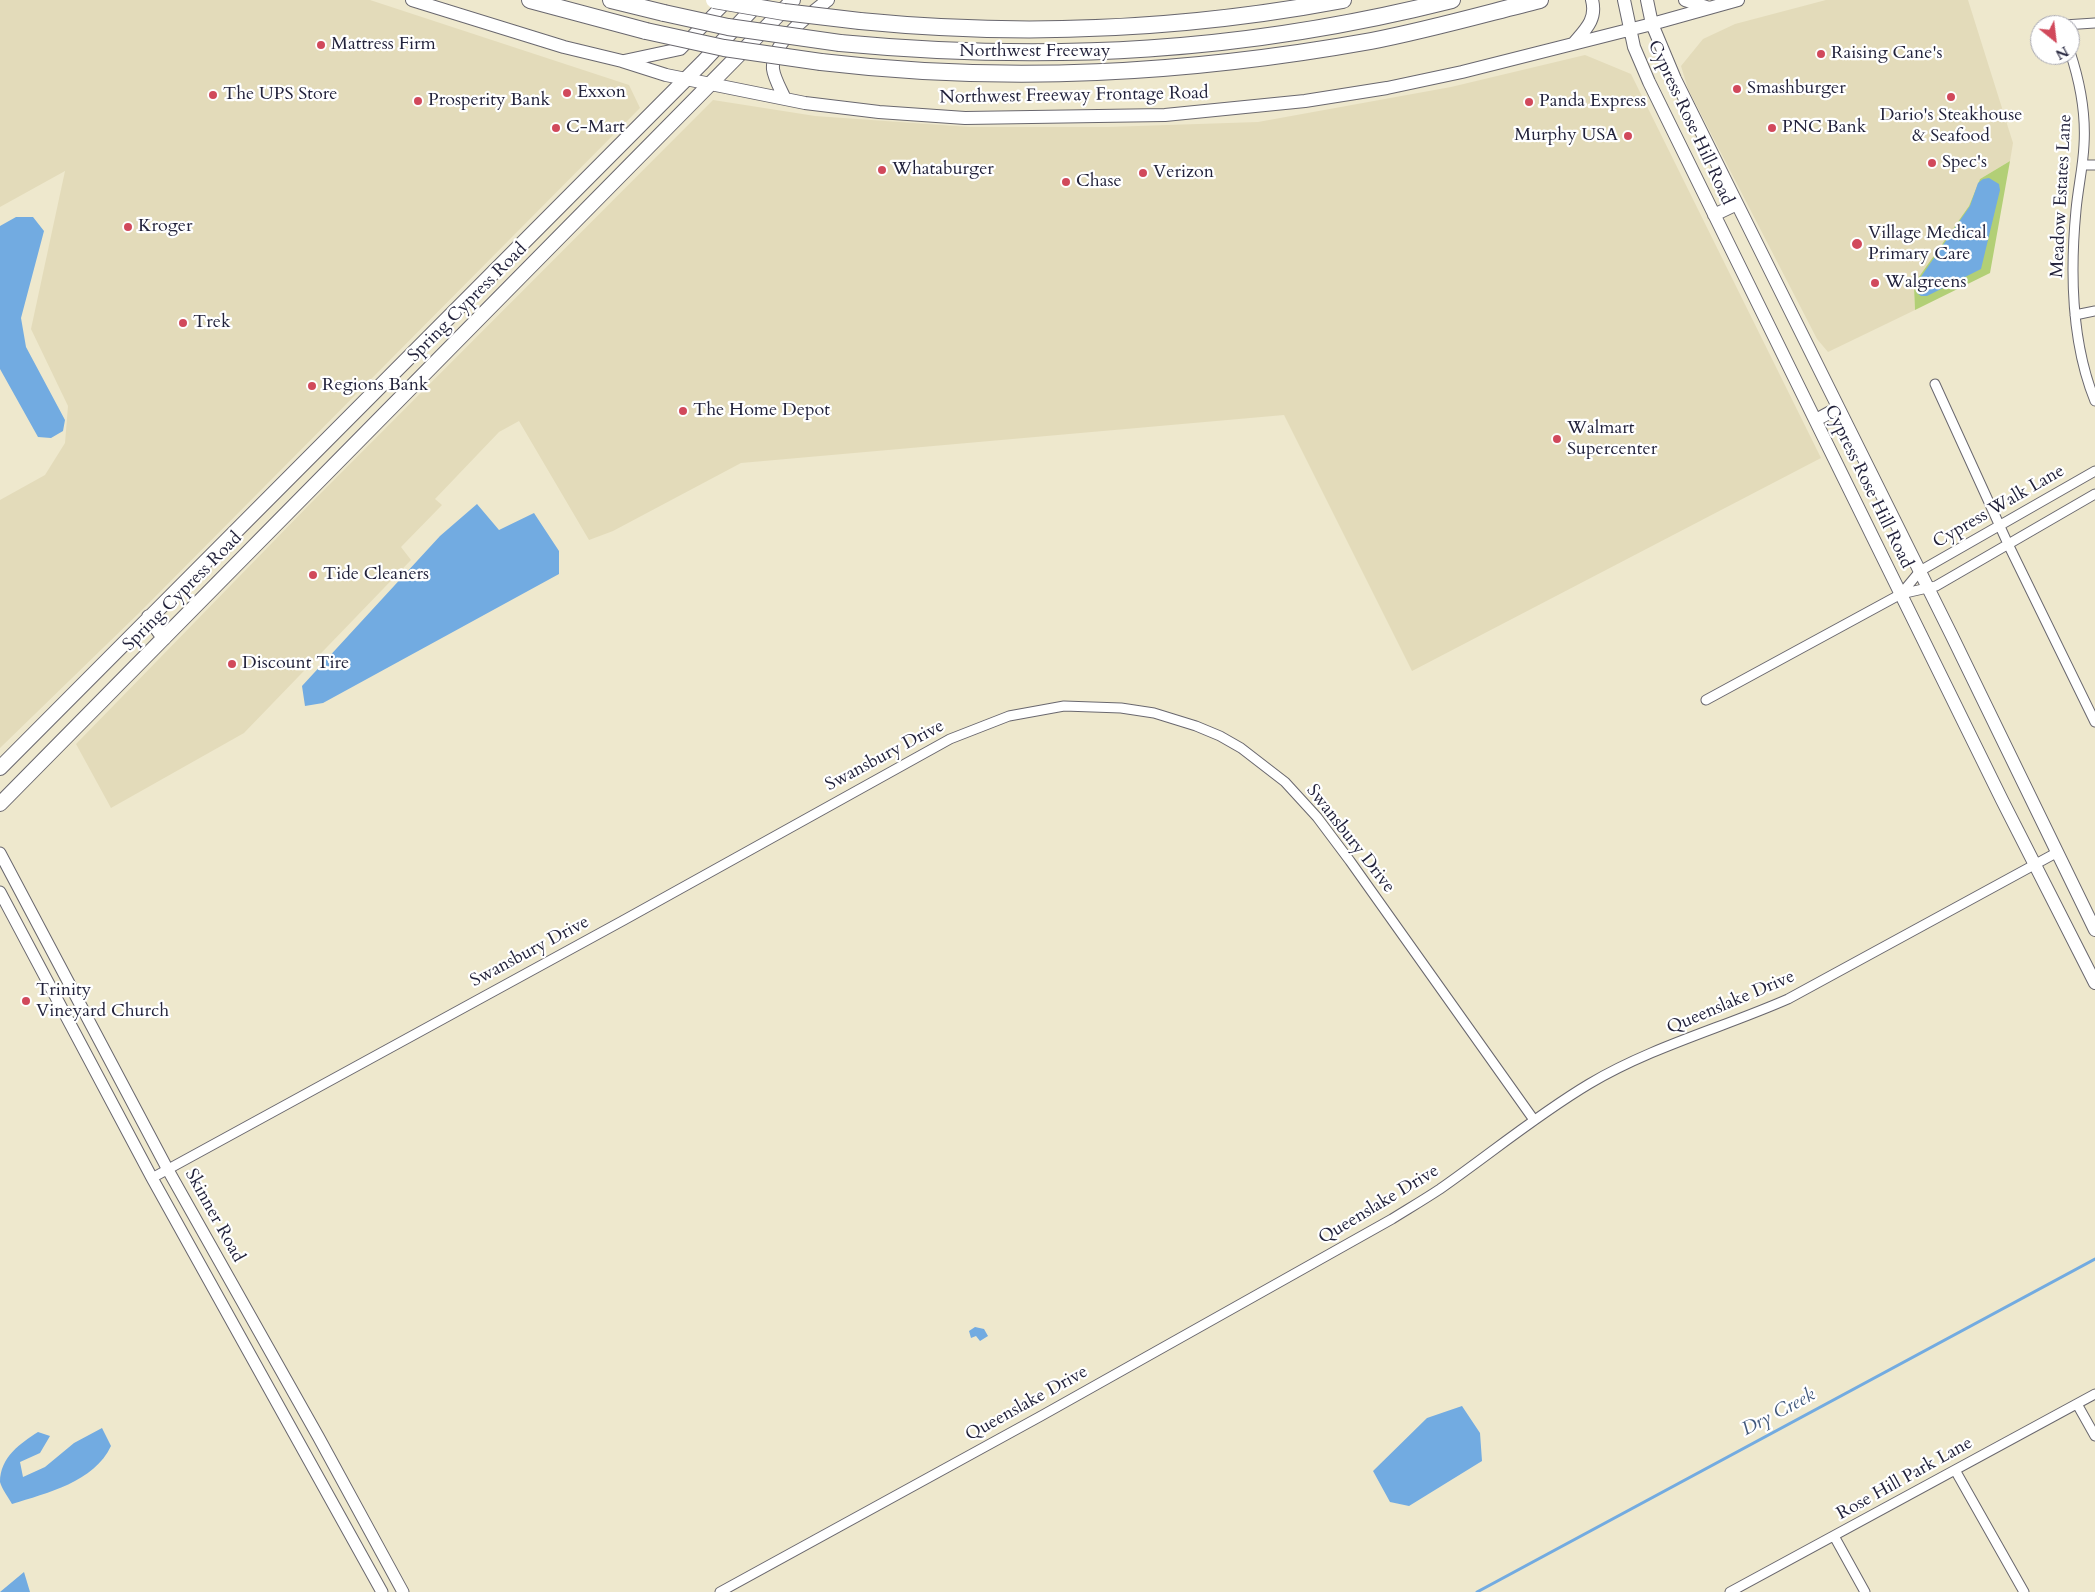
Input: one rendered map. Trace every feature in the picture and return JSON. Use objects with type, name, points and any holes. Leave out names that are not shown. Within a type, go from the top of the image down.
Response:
[{"type":"highway","name":"Northwest Freeway","points":[[530,0],[646,31],[724,48],[821,62],[915,70],[1010,74],[1086,74],[1200,66],[1370,41],[1540,0]]},
{"type":"highway","points":[[610,0],[728,27],[840,43],[913,50],[994,53],[1079,53],[1147,50],[1311,31],[1396,14],[1452,0]]},
{"type":"highway","name":"Northwest Freeway","points":[[714,0],[784,12],[908,26],[1009,30],[1116,28],[1206,21],[1291,10],[1343,0]]},
{"type":"main road","name":"Northwest Freeway Frontage Road","points":[[412,0],[555,44],[622,61],[666,75],[785,99],[879,112],[965,118],[1165,115],[1262,107],[1387,88],[1462,72],[1652,24],[1738,0]]},
{"type":"main road","points":[[622,61],[680,49],[728,0]]},
{"type":"main road","name":"Spring Cypress Road","points":[[0,768],[686,78],[761,0]]},
{"type":"main road","name":"Spring Cypress Road","points":[[0,804],[793,0]]},
{"type":"main road","points":[[785,99],[773,69],[778,48],[799,23],[828,0]]},
{"type":"main road","points":[[1574,43],[1592,20],[1594,9],[1592,0]]},
{"type":"main road","name":"Cypress Rose Hill Road","points":[[1624,0],[1634,47],[1649,82],[2095,983]]},
{"type":"main road","name":"Cypress Rose Hill Road","points":[[1646,0],[1652,24],[1676,79],[1920,571],[2095,930]]},
{"type":"main road","points":[[1685,0],[1709,8]]},
{"type":"main road","points":[[1714,215],[1737,204]]},
{"type":"main road","points":[[465,300],[483,314]]},
{"type":"main road","points":[[1816,420],[1838,408]]},
{"type":"main road","points":[[285,481],[303,496]]},
{"type":"main road","points":[[149,617],[164,638]]},
{"type":"street","points":[[2080,24],[2095,23]]},
{"type":"street","name":"Meadow Estates Lane","points":[[2074,65],[2083,112],[2084,145],[2073,244],[2075,315],[2084,367],[2095,401]]},
{"type":"street","points":[[2082,165],[2095,165]]},
{"type":"street","points":[[2075,315],[2095,311]]},
{"type":"street","points":[[1935,384],[1999,526],[2094,717]]},
{"type":"street","name":"Cypress Walk Lane","points":[[1901,594],[1920,571],[2095,471]]},
{"type":"street","name":"Cypress Walk Lane","points":[[1706,700],[1901,594],[1929,590],[2095,494]]},
{"type":"street","name":"Swansbury Drive","points":[[152,1178],[950,739],[1009,716],[1064,706],[1154,713],[1196,726],[1220,736],[1241,748],[1285,782],[1317,817],[1350,860],[1534,1120]]},
{"type":"street","name":"Skinner Road","points":[[0,853],[168,1170],[403,1592]]},
{"type":"street","name":"Queenslake Drive","points":[[720,1592],[1041,1416],[1384,1223],[1438,1190],[1534,1120],[1622,1066],[1750,1016],[1821,982],[2056,853]]},
{"type":"street","name":"Skinner Road","points":[[0,892],[152,1178],[382,1592]]},
{"type":"street","points":[[77,1038],[94,1029]]},
{"type":"street","points":[[251,1357],[268,1348]]},
{"type":"street","name":"Rose Hill Park Lane","points":[[1730,1592],[2095,1394]]},
{"type":"street","points":[[2077,1404],[2095,1436]]},
{"type":"street","points":[[1956,1470],[2024,1592]]},
{"type":"street","points":[[1834,1536],[1865,1592]]},
{"type":"shaded area","points":[[0,0],[370,0],[629,85],[640,108],[139,613],[0,748],[0,500],[45,475],[65,443],[68,406],[31,329],[65,171],[0,207]]},
{"type":"shaded area","points":[[1826,0],[1968,0],[2013,143],[2010,161],[1980,179],[1969,206],[1916,281],[1914,288],[1915,310],[1828,352],[1817,339],[1688,89],[1681,66],[1703,39],[1735,24]]},
{"type":"shaded area","points":[[1585,55],[1631,74],[1821,458],[1412,671],[1284,415],[741,463],[613,531],[589,540],[519,421],[499,432],[435,499],[442,505],[401,547],[411,560],[244,733],[111,808],[76,744],[309,505],[713,100],[815,116],[970,127],[1108,127],[1258,122],[1451,87]]},
{"type":"green space","points":[[2010,161],[1990,273],[1915,310],[1914,288],[1916,281],[1969,206],[1980,179]]},
{"type":"water","points":[[1989,178],[1999,184],[2000,190],[1981,269],[1927,296],[1921,296],[1917,293],[1918,281],[1970,206],[1978,183],[1983,179]]},
{"type":"water","points":[[16,217],[33,217],[44,231],[21,318],[26,347],[65,420],[63,431],[51,438],[38,437],[0,369],[0,226]]},
{"type":"water","points":[[477,504],[499,530],[534,513],[559,551],[559,574],[323,703],[305,706],[302,686],[440,536]]},
{"type":"water","points":[[975,1327],[984,1329],[988,1336],[980,1341],[976,1336],[971,1338],[969,1331]]},
{"type":"water","points":[[1462,1406],[1480,1433],[1482,1461],[1409,1506],[1390,1502],[1373,1471],[1427,1418]]},
{"type":"water","points":[[102,1428],[111,1446],[93,1469],[68,1484],[12,1504],[1,1485],[1,1473],[8,1458],[19,1446],[38,1432],[50,1436],[40,1453],[20,1462],[23,1477],[45,1467],[74,1443]]},
{"type":"water","points":[[24,1572],[30,1592],[0,1592]]},
{"type":"waterway","name":"Dry Creek","points":[[1477,1592],[2095,1259]]},
{"type":"place","name":"Mattress Firm","points":[[321,45]]},
{"type":"place","name":"Raising Cane's","points":[[1821,54]]},
{"type":"place","name":"Smashburger","points":[[1737,89]]},
{"type":"place","name":"Exxon","points":[[567,93]]},
{"type":"place","name":"The UPS Store","points":[[213,95]]},
{"type":"place","name":"Dario's Steakhouse & Seafood","points":[[1951,97]]},
{"type":"place","name":"Prosperity Bank","points":[[418,101]]},
{"type":"place","name":"Panda Express","points":[[1529,102]]},
{"type":"place","name":"C-Mart","points":[[556,128]]},
{"type":"place","name":"PNC Bank","points":[[1772,128]]},
{"type":"place","name":"Murphy USA","points":[[1628,136]]},
{"type":"place","name":"Spec's","points":[[1932,163]]},
{"type":"place","name":"Whataburger","points":[[882,170]]},
{"type":"place","name":"Verizon","points":[[1143,173]]},
{"type":"place","name":"Chase","points":[[1066,182]]},
{"type":"place","name":"Kroger","points":[[128,227]]},
{"type":"place","name":"Village Medical Primary Care","points":[[1857,244]]},
{"type":"place","name":"Walgreens","points":[[1875,283]]},
{"type":"place","name":"Trek","points":[[183,323]]},
{"type":"place","name":"Regions Bank","points":[[312,386]]},
{"type":"place","name":"The Home Depot","points":[[683,411]]},
{"type":"place","name":"Walmart Supercenter","points":[[1557,439]]},
{"type":"place","name":"Tide Cleaners","points":[[313,575]]},
{"type":"place","name":"Discount Tire","points":[[232,664]]},
{"type":"place","name":"Trinity Vineyard Church","points":[[26,1001]]}]
